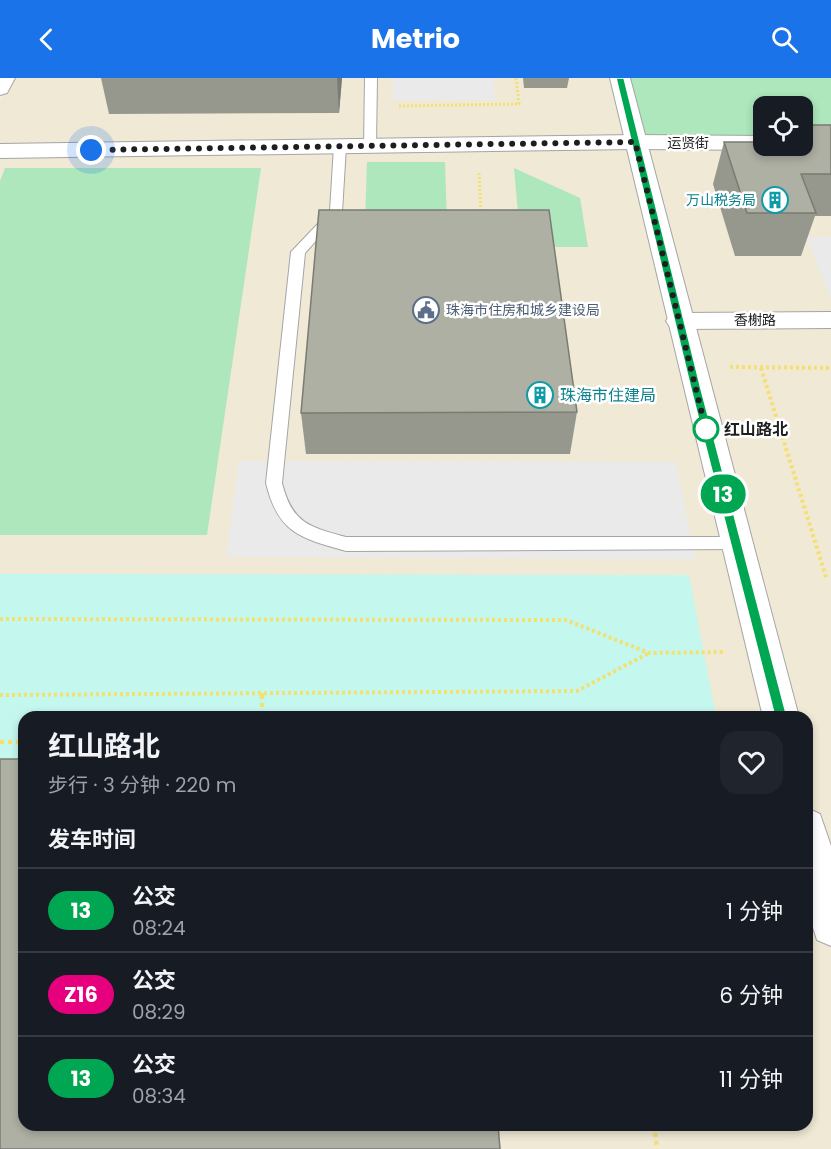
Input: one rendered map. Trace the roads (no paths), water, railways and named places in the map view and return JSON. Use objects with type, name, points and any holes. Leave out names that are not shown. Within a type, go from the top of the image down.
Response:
[{"type":"street","points":[[0,89],[5,78]]},
{"type":"street","points":[[620,78],[735,544],[766,652],[780,711]]},
{"type":"street","name":"运贤街","points":[[0,151],[635,142],[753,143]]},
{"type":"street","name":"香榭路","points":[[679,321],[831,320]]},
{"type":"street","points":[[813,851],[831,926]]},
{"type":"lane","points":[[370,146],[371,78]]},
{"type":"lane","points":[[340,146],[336,212],[298,252],[274,483],[278,503],[289,522],[319,536],[346,544],[735,544]]},
{"type":"place","name":"万山税务局","points":[[775,200]]},
{"type":"place","name":"珠海市住房和城乡建设局","points":[[426,310]]},
{"type":"place","name":"珠海市住建局","points":[[540,395]]},
{"type":"place","name":"红山路北","points":[[706,429]]}]
